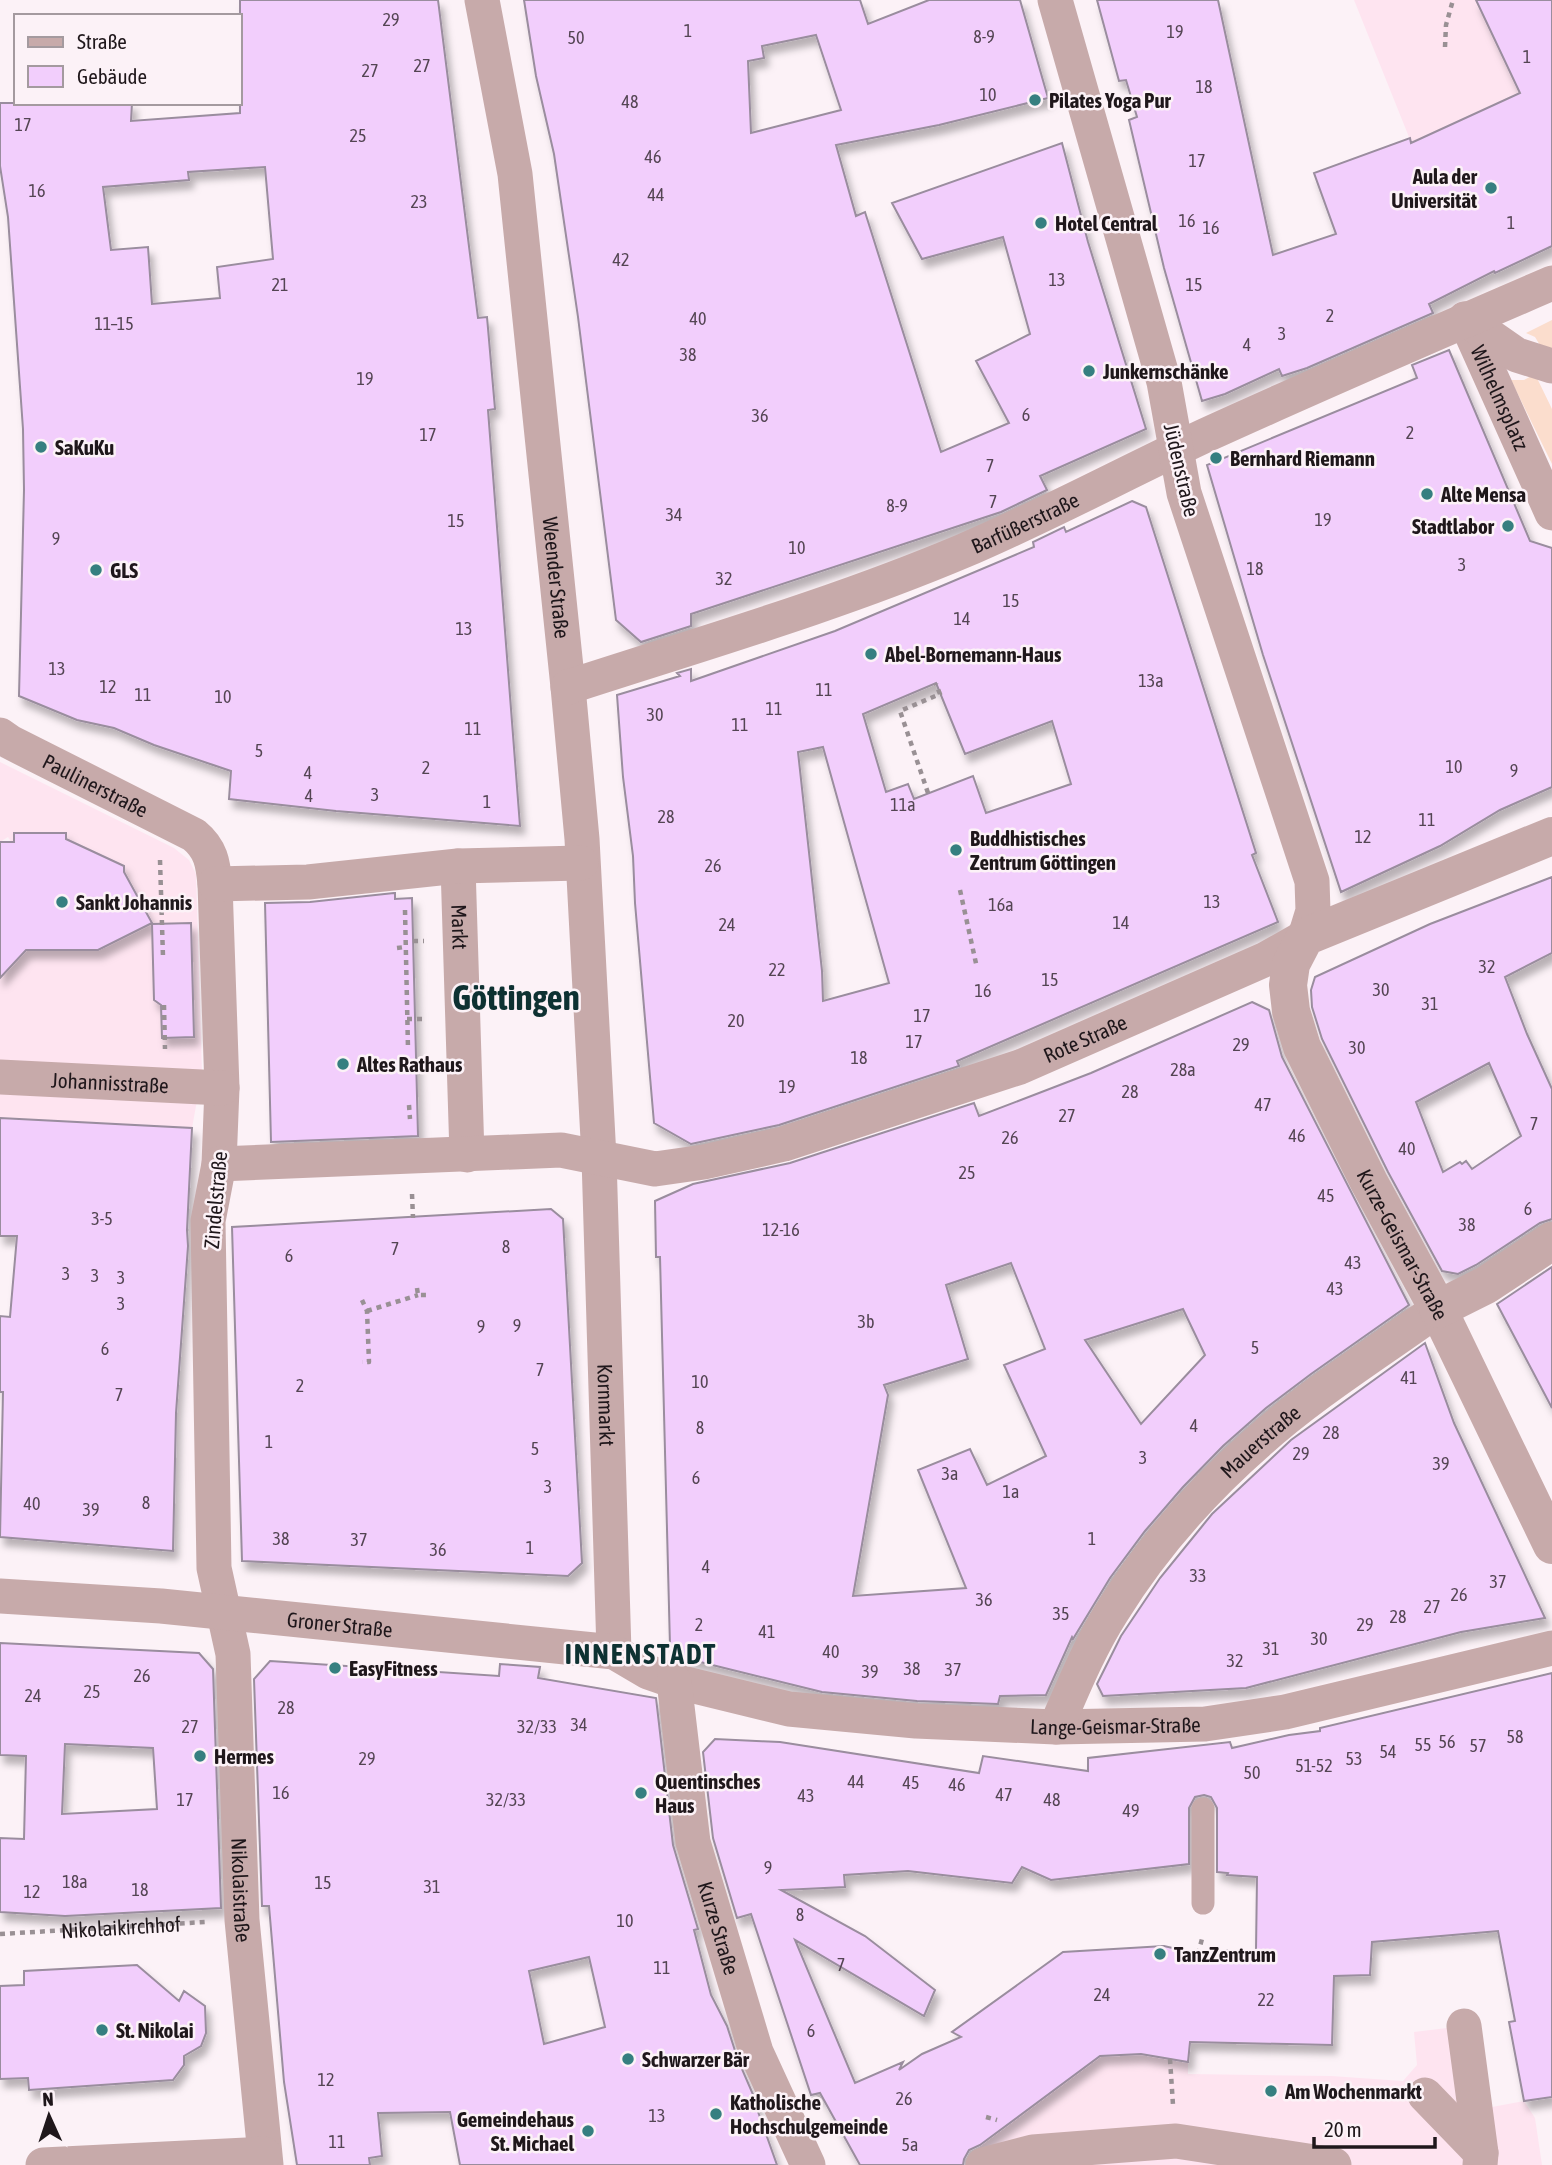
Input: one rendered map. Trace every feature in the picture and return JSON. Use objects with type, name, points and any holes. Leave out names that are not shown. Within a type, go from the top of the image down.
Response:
[{"type":"street","name":"Weender Straße","points":[[482,0],[515,174],[568,687],[582,839],[599,1158]]},
{"type":"street","name":"Jüdenstraße","points":[[1055,0],[1164,382],[1184,492],[1312,881],[1313,911],[1305,937]]},
{"type":"street","name":"Wilhelmsplatz","points":[[1465,319],[1552,283]]},
{"type":"street","name":"Barfüßerstraße","points":[[568,687],[852,594],[961,552],[1175,450],[1465,319]]},
{"type":"street","name":"Wilhelmsplatz","points":[[1465,319],[1517,355],[1552,366]]},
{"type":"street","name":"Wilhelmsplatz","points":[[1465,319],[1552,513]]},
{"type":"street","name":"Paulinerstraße","points":[[0,735],[194,835]]},
{"type":"street","name":"Zindelstraße","points":[[194,835],[206,845],[212,856],[215,884],[222,1088],[219,1164],[208,1221],[214,1568],[224,1614]]},
{"type":"street","name":"Rote Straße","points":[[599,1158],[655,1169],[704,1162],[784,1144],[893,1110],[1020,1067],[1266,959],[1305,937],[1552,836]]},
{"type":"street","points":[[215,884],[308,881],[404,885],[458,866],[582,863]]},
{"type":"street","name":"Markt","points":[[458,866],[467,1155]]},
{"type":"street","name":"Kurze-Geismar-Straße","points":[[1305,937],[1291,964],[1288,985],[1291,1011],[1302,1047],[1368,1182],[1438,1309],[1552,1545]]},
{"type":"street","name":"Johannisstraße","points":[[0,1077],[222,1088]]},
{"type":"street","points":[[219,1164],[561,1150],[599,1158]]},
{"type":"street","name":"Kornmarkt","points":[[599,1158],[614,1652]]},
{"type":"street","name":"Mauerstraße","points":[[1056,1727],[1085,1661],[1112,1611],[1168,1534],[1203,1495],[1259,1441],[1438,1309],[1486,1285],[1552,1241]]},
{"type":"street","name":"Groner Straße","points":[[0,1596],[162,1606],[614,1652],[648,1672],[674,1681]]},
{"type":"street","name":"Nikolaistraße","points":[[224,1614],[233,1654],[242,1920],[265,2160]]},
{"type":"street","name":"Lange-Geismar-Straße","points":[[674,1681],[789,1709],[916,1721],[1205,1734],[1285,1712],[1552,1648]]},
{"type":"street","name":"Kurze Straße","points":[[674,1681],[693,1842],[756,2052],[808,2165]]},
{"type":"street","points":[[1464,2026],[1481,2159]]},
{"type":"street","points":[[1425,2095],[1481,2159]]},
{"type":"street","points":[[983,2165],[1033,2152],[1175,2141],[1334,2165]]},
{"type":"street","points":[[43,2165],[265,2160]]},
{"type":"lane","points":[[1203,1809],[1203,1903]]},
{"type":"path","points":[[1445,47],[1446,25],[1453,0]]},
{"type":"path","points":[[928,793],[900,711],[940,694],[936,684]]},
{"type":"path","points":[[159,818],[163,957]]},
{"type":"path","points":[[404,885],[408,1049]]},
{"type":"path","points":[[960,890],[976,968]]},
{"type":"path","points":[[397,948],[405,947]]},
{"type":"path","points":[[164,1005],[165,1038]]},
{"type":"path","points":[[407,1019],[415,1019]]},
{"type":"path","points":[[417,1288],[418,1295]]},
{"type":"path","points":[[367,1311],[426,1295]]},
{"type":"path","points":[[362,1300],[367,1311],[369,1362],[362,1362]]},
{"type":"path","name":"Nikolaikirchhof","points":[[0,1934],[242,1920]]},
{"type":"shaded area","name":"Aula der Universität","points":[[1354,0],[1552,0],[1552,246],[1468,284]]},
{"type":"shaded area","points":[[1552,320],[1552,348],[1541,347],[1535,337],[1526,333]]},
{"type":"shaded area","points":[[1535,374],[1552,409],[1552,464],[1511,380],[1524,380]]},
{"type":"shaded area","points":[[0,762],[174,848],[189,860],[196,874],[202,1073],[192,1128],[0,1118],[0,959],[132,886],[128,878],[121,882],[104,865],[107,858],[100,855],[96,862],[67,853],[66,833],[14,833],[14,846],[8,837],[0,842]]},
{"type":"shaded area","name":"Am Wochenmarkt","points":[[1480,2024],[1492,2107],[1524,2101],[1535,2118],[1542,2165],[975,2165],[969,2156],[1008,2123],[1100,2056],[1141,2054],[1188,2062],[1188,2074],[1331,2076],[1403,2081],[1417,2065],[1414,2032]]},
{"type":"building","points":[[240,0],[438,0],[478,318],[487,317],[495,409],[488,410],[520,826],[229,799],[231,771],[154,745],[114,728],[77,720],[19,696],[23,429],[8,217],[0,166],[0,103],[132,105],[131,121],[240,113]],"holes":[[[265,167],[273,259],[217,267],[220,298],[152,304],[148,247],[111,250],[103,187],[189,180],[188,172]]]},
{"type":"building","points":[[524,0],[860,0],[868,24],[929,0],[1020,0],[1048,98],[939,125],[836,145],[856,216],[865,212],[941,452],[1009,423],[976,361],[1030,334],[1003,237],[922,259],[892,203],[1062,143],[1088,242],[1146,429],[1040,476],[1047,490],[1001,512],[691,614],[691,626],[641,642],[616,620],[578,317],[554,154],[536,76]],"holes":[[[816,35],[841,110],[751,133],[748,61],[764,58],[762,46]]]},
{"type":"building","points":[[1097,0],[1218,0],[1273,255],[1336,234],[1314,173],[1410,138],[1411,143],[1520,93],[1476,0],[1552,0],[1552,246],[1495,273],[1494,271],[1429,304],[1433,313],[1307,368],[1282,376],[1279,369],[1225,394],[1202,401],[1164,268],[1129,120],[1137,117],[1126,80],[1119,81]]},
{"type":"building","points":[[1449,350],[1530,541],[1552,548],[1552,787],[1500,810],[1440,846],[1341,892],[1263,655],[1207,465],[1417,378],[1412,365]]},
{"type":"building","points":[[1132,501],[1146,507],[1256,853],[1252,855],[1278,922],[957,1061],[959,1066],[779,1125],[691,1144],[654,1123],[617,695],[680,676],[677,673],[691,669],[691,681],[835,631],[1034,547],[1033,542],[1064,527],[1066,532]],"holes":[[[936,683],[965,754],[1052,721],[1071,784],[986,813],[973,776],[914,799],[908,784],[886,792],[863,714]],[[823,747],[889,983],[823,1001],[798,752]]]},
{"type":"building","name":"Sankt Johannis","points":[[14,833],[66,833],[66,839],[124,866],[124,872],[152,923],[98,950],[26,950],[0,978],[0,842],[14,842]]},
{"type":"building","points":[[1552,877],[1552,953],[1505,977],[1552,1089],[1552,1219],[1540,1223],[1458,1274],[1442,1271],[1388,1172],[1322,1039],[1312,1007],[1311,990],[1315,977],[1430,924]],"holes":[[[1489,1063],[1521,1136],[1472,1169],[1466,1161],[1443,1172],[1416,1102]]]},
{"type":"building","name":"Altes Rathaus","points":[[395,893],[395,899],[412,898],[418,1136],[271,1142],[265,903],[310,902]]},
{"type":"building","points":[[191,923],[194,1037],[162,1038],[161,1005],[154,1000],[152,924]]},
{"type":"building","points":[[1252,1002],[1269,1010],[1282,1057],[1409,1305],[1266,1408],[1223,1446],[1183,1487],[1145,1531],[1110,1578],[1073,1639],[1072,1637],[1046,1695],[1000,1696],[998,1704],[917,1701],[822,1692],[680,1657],[670,1646],[660,1257],[656,1257],[655,1201],[693,1184],[790,1163],[974,1103],[979,1116],[1091,1073]],"holes":[[[1011,1263],[1045,1349],[1004,1365],[1046,1456],[987,1485],[970,1449],[918,1470],[966,1588],[853,1596],[888,1395],[884,1385],[968,1359],[946,1285]],[[1183,1309],[1205,1355],[1141,1424],[1085,1340]]]},
{"type":"building","points":[[0,1118],[192,1128],[188,1246],[176,1413],[173,1551],[0,1537],[3,1392],[0,1392],[0,1316],[10,1317],[17,1236],[0,1236]]},
{"type":"building","points":[[551,1209],[563,1219],[582,1563],[568,1576],[242,1561],[232,1227]]},
{"type":"building","points":[[1552,1267],[1552,1408],[1497,1304]]},
{"type":"building","points":[[1425,1343],[1454,1423],[1545,1618],[1461,1632],[1246,1688],[1103,1696],[1097,1684],[1121,1636],[1160,1578],[1212,1514],[1291,1440]]},
{"type":"building","points":[[0,1643],[199,1653],[213,1669],[221,1908],[65,1916],[0,1912],[0,1838],[24,1839],[26,1756],[0,1755]],"holes":[[[65,1744],[153,1748],[157,1809],[62,1814]]]},
{"type":"building","points":[[270,1661],[499,1676],[500,1664],[540,1667],[538,1678],[656,1698],[673,1845],[698,1929],[694,1930],[711,1995],[727,2026],[777,2165],[460,2165],[450,2112],[378,2113],[382,2156],[369,2158],[370,2165],[297,2165],[284,2082],[269,1906],[262,1906],[254,1679]],"holes":[[[589,1957],[605,2027],[544,2044],[529,1971]]]},
{"type":"building","points":[[1552,1673],[1552,2097],[1524,2101],[1509,2022],[1515,2021],[1498,1931],[1372,1942],[1370,1975],[1334,1976],[1332,2045],[1190,2042],[1188,2062],[1141,2054],[1100,2056],[980,2145],[969,2150],[963,2165],[860,2165],[820,2093],[811,2095],[751,1914],[737,1918],[713,1838],[703,1752],[715,1739],[780,1742],[979,1773],[983,1756],[1088,1771],[1088,1758],[1230,1742],[1232,1748],[1320,1731],[1320,1728]],"holes":[[[1195,1797],[1211,1797],[1217,1808],[1217,1872],[1257,1877],[1256,1950],[1208,1950],[1207,1956],[1164,1946],[1063,1952],[952,2032],[961,2037],[922,2054],[899,2070],[903,2062],[855,2083],[795,1940],[924,2016],[935,1990],[865,1936],[781,1890],[845,1887],[844,1875],[908,1871],[1012,1883],[1022,1867],[1051,1880],[1189,1864],[1189,1808]]]},
{"type":"building","name":"St. Nikolai","points":[[137,1965],[179,2001],[184,1991],[205,2006],[206,2033],[201,2046],[184,2056],[184,2065],[173,2080],[29,2090],[28,2078],[0,2079],[0,1986],[24,1985],[24,1971]]},
{"type":"place","name":"Pilates Yoga Pur","points":[[1035,100]]},
{"type":"place","name":"Aula der Universität","points":[[1491,188]]},
{"type":"place","name":"Hotel Central","points":[[1041,223]]},
{"type":"place","name":"Junkernschänke","points":[[1089,371]]},
{"type":"place","name":"SaKuKu","points":[[41,447]]},
{"type":"place","name":"Bernhard Riemann","points":[[1216,458]]},
{"type":"place","name":"Alte Mensa","points":[[1427,494]]},
{"type":"place","name":"Stadtlabor","points":[[1508,526]]},
{"type":"place","name":"GLS","points":[[96,570]]},
{"type":"place","name":"Abel-Bornemann-Haus","points":[[871,654]]},
{"type":"place","name":"Buddhistisches Zentrum Göttingen","points":[[956,850]]},
{"type":"place","name":"Sankt Johannis","points":[[62,902]]},
{"type":"place","name":"Altes Rathaus","points":[[343,1064]]},
{"type":"place","name":"EasyFitness","points":[[335,1668]]},
{"type":"place","name":"Hermes","points":[[200,1756]]},
{"type":"place","name":"Quentinsches Haus","points":[[641,1793]]},
{"type":"place","name":"TanzZentrum","points":[[1160,1954]]},
{"type":"place","name":"St. Nikolai","points":[[102,2030]]},
{"type":"place","name":"Schwarzer Bär","points":[[628,2059]]},
{"type":"place","name":"Am Wochenmarkt","points":[[1271,2091]]},
{"type":"place","name":"Katholische Hochschulgemeinde","points":[[716,2114]]},
{"type":"place","name":"Gemeindehaus St. Michael","points":[[588,2131]]},
{"type":"district","name":"Göttingen","points":[[516,997]]},
{"type":"district","name":"INNENSTADT","points":[[641,1654]]}]
